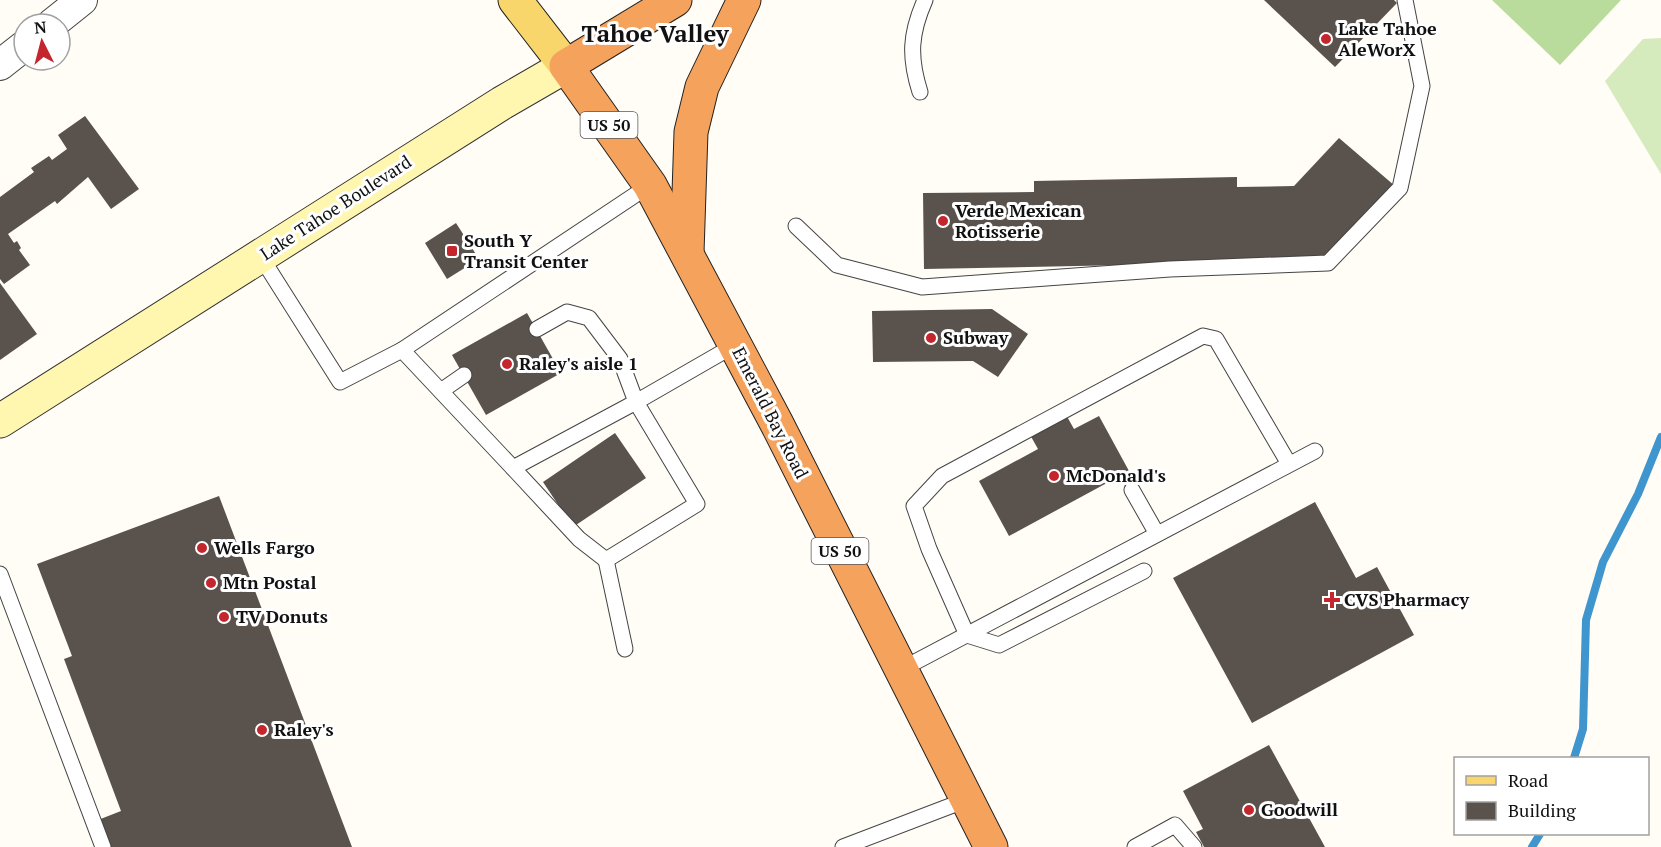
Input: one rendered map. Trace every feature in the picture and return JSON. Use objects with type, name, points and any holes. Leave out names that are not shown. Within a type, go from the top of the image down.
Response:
[{"type":"highway","name":"Lake Tahoe Boulevard","points":[[566,66],[675,0]]},
{"type":"highway","name":"US 50","points":[[687,255],[691,132],[702,87],[744,0]]},
{"type":"highway","name":"Emerald Bay Road","points":[[566,66],[650,185],[735,345],[991,847]]},
{"type":"main road","name":"Emerald Bay Road","points":[[515,0],[566,66]]},
{"type":"main road","name":"Lake Tahoe Boulevard","points":[[0,421],[502,102],[566,66]]},
{"type":"street","points":[[67,12],[82,0]]},
{"type":"street","points":[[0,65],[12,56]]},
{"type":"lane","points":[[920,92],[912,64],[914,24],[925,0]]},
{"type":"lane","points":[[796,226],[837,265],[922,287],[1170,269],[1328,263],[1400,188],[1422,86],[1405,0]]},
{"type":"lane","points":[[261,257],[340,382],[402,350],[650,185]]},
{"type":"lane","points":[[537,329],[567,312],[589,318],[620,359],[636,402],[697,504],[606,560]]},
{"type":"lane","points":[[1144,570],[999,645],[967,634],[929,549],[914,506],[942,476],[1203,336],[1216,339],[1289,464]]},
{"type":"lane","points":[[513,468],[636,402],[735,345]]},
{"type":"lane","points":[[402,350],[579,539],[606,560],[625,649]]},
{"type":"lane","points":[[441,391],[464,375]]},
{"type":"lane","points":[[900,670],[1315,451]]},
{"type":"lane","points":[[1132,490],[1157,534]]},
{"type":"lane","points":[[0,574],[103,847]]},
{"type":"lane","points":[[843,847],[869,842],[966,800]]},
{"type":"lane","points":[[1135,847],[1175,825],[1194,847]]},
{"type":"green space","points":[[1492,0],[1621,0],[1560,65]]},
{"type":"green space","points":[[1661,38],[1661,174],[1605,81],[1643,39]]},
{"type":"building","points":[[1264,0],[1394,0],[1397,3],[1335,67]]},
{"type":"building","points":[[85,116],[139,189],[111,209],[88,177],[57,204],[55,201],[8,234],[14,243],[17,241],[21,248],[19,250],[30,265],[4,284],[0,279],[0,197],[34,172],[31,168],[49,156],[52,160],[67,149],[58,135]]},
{"type":"building","points":[[1339,138],[1395,186],[1326,261],[924,269],[923,193],[1034,192],[1034,181],[1237,177],[1237,187],[1294,186]]},
{"type":"building","name":"South Y Transit Center","points":[[456,223],[479,259],[447,279],[425,243]]},
{"type":"building","points":[[0,283],[37,334],[0,360]]},
{"type":"building","points":[[992,309],[1028,334],[998,377],[973,361],[873,362],[872,311]]},
{"type":"building","name":"Raley's aisle 1","points":[[527,313],[561,373],[486,415],[452,355]]},
{"type":"building","name":"McDonald's","points":[[1065,413],[1074,429],[1099,416],[1129,471],[1009,536],[979,481],[1038,449],[1029,433]]},
{"type":"building","points":[[615,433],[646,478],[573,527],[543,482]]},
{"type":"building","points":[[219,496],[352,847],[109,847],[98,820],[121,811],[64,659],[72,656],[37,564]]},
{"type":"building","name":"CVS Pharmacy","points":[[1315,502],[1356,578],[1377,567],[1414,635],[1252,723],[1173,578]]},
{"type":"building","name":"Goodwill","points":[[1269,745],[1325,847],[1204,847],[1196,832],[1203,829],[1183,791]]},
{"type":"waterway","points":[[1574,757],[1583,729],[1586,620],[1603,562],[1638,494],[1661,437]]},
{"type":"waterway","points":[[1532,847],[1539,835]]},
{"type":"place","name":"Lake Tahoe AleWorX","points":[[1326,39]]},
{"type":"place","name":"Verde Mexican Rotisserie","points":[[943,221]]},
{"type":"place","name":"South Y Transit Center","points":[[452,251]]},
{"type":"place","name":"Subway","points":[[931,338]]},
{"type":"place","name":"Raley's aisle 1","points":[[507,364]]},
{"type":"place","name":"McDonald's","points":[[1054,476]]},
{"type":"place","name":"Wells Fargo","points":[[202,548]]},
{"type":"place","name":"Mtn Postal","points":[[211,583]]},
{"type":"place","name":"CVS Pharmacy","points":[[1332,600]]},
{"type":"place","name":"TV Donuts","points":[[224,617]]},
{"type":"place","name":"Raley's","points":[[262,730]]},
{"type":"place","name":"Goodwill","points":[[1249,810]]},
{"type":"district","name":"Tahoe Valley","points":[[655,34]]}]
